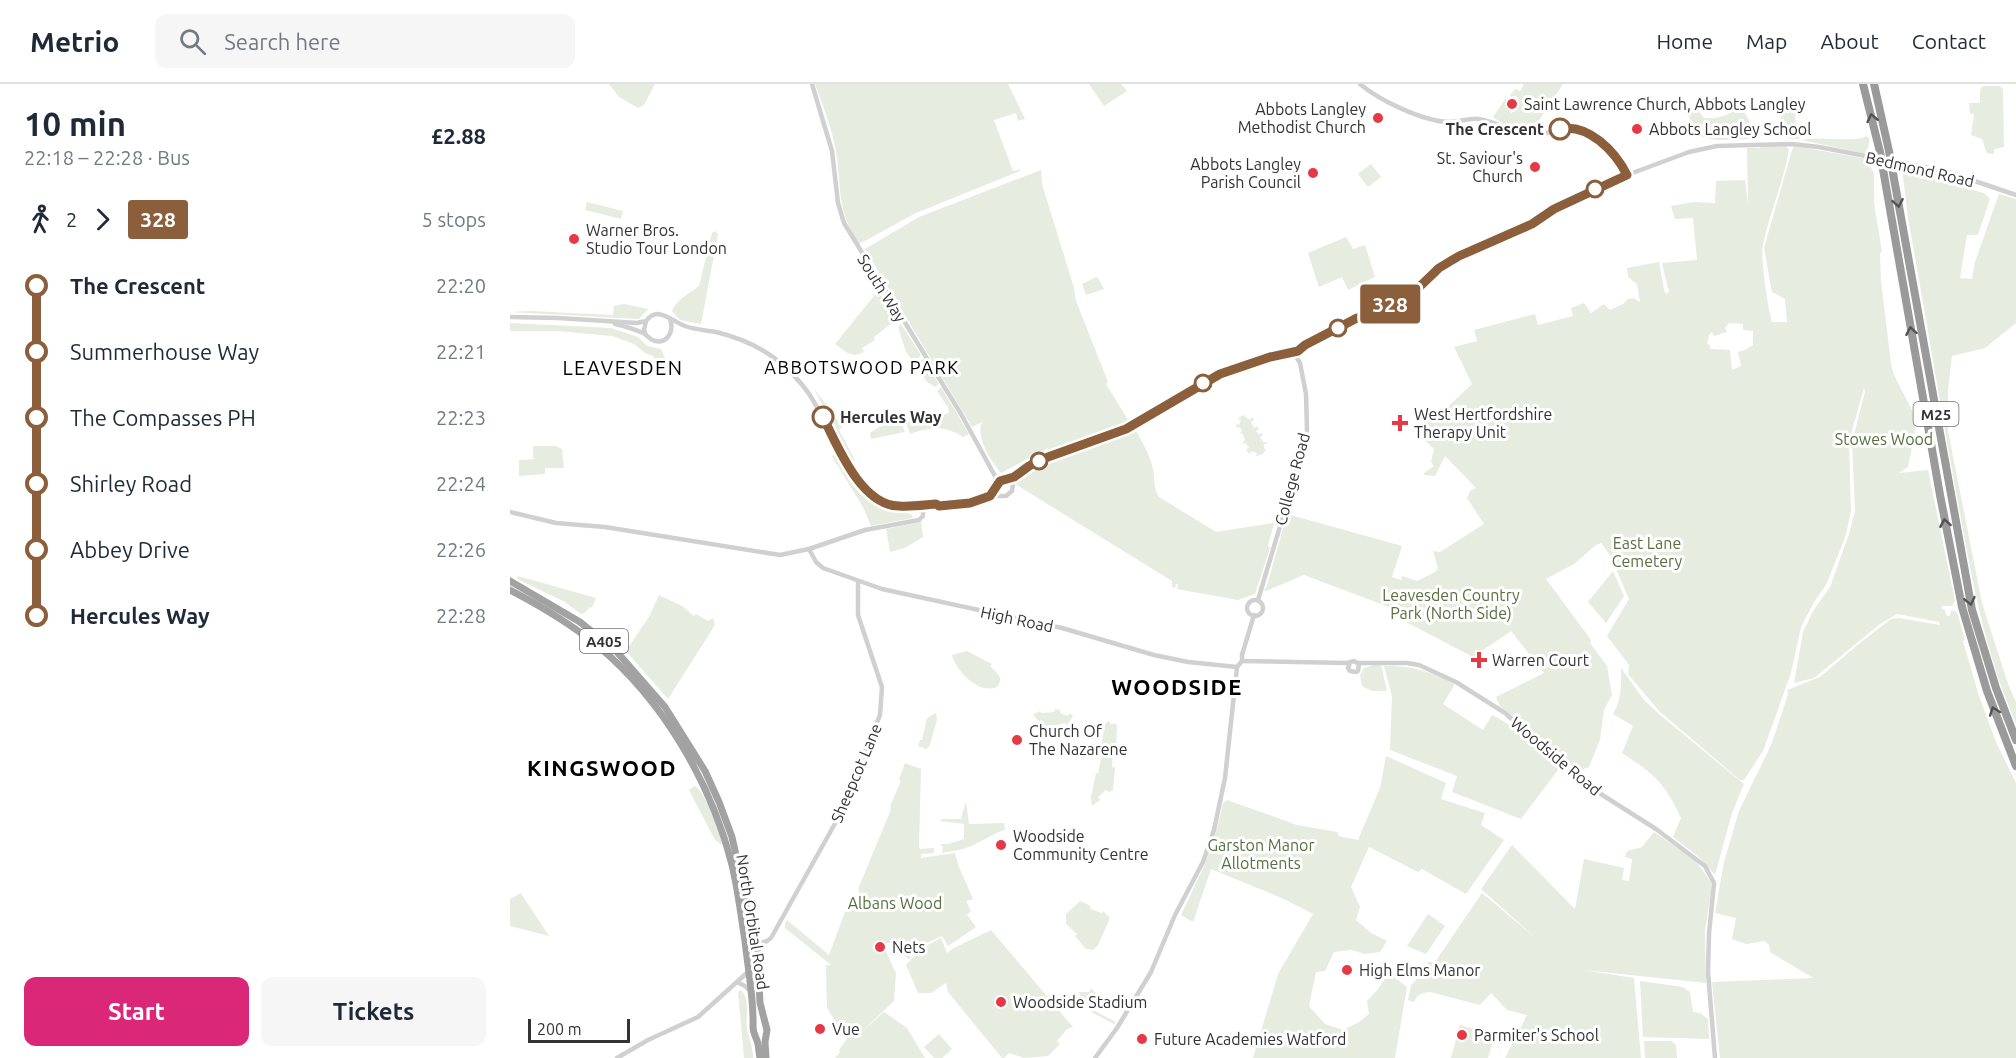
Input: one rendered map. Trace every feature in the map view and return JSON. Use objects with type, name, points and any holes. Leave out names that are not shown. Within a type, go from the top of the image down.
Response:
[{"type":"highway","name":"M25","points":[[1863,84],[1880,152],[1960,597],[1987,691],[2016,766]]},
{"type":"highway","name":"M25","points":[[1874,84],[1889,151],[1970,598],[1989,668],[2016,740]]},
{"type":"highway","name":"North Orbital Road","points":[[510,581],[559,609],[608,644],[646,683],[677,724],[705,771],[728,825],[741,878],[750,933],[755,942],[760,1003],[767,1028],[766,1058]]},
{"type":"highway","name":"North Orbital Road","points":[[510,590],[565,622],[605,651],[642,691],[679,742],[709,799],[727,846],[736,881],[752,993],[753,1028],[759,1045],[760,1058]]},
{"type":"highway","points":[[745,948],[755,942]]},
{"type":"highway","points":[[755,1037],[766,1035]]},
{"type":"street","name":"South Way","points":[[812,84],[832,151],[838,203],[846,229],[961,414],[995,476],[996,486]]},
{"type":"street","points":[[1360,84],[1380,99],[1442,121],[1463,122],[1477,118],[1505,129],[1531,135],[1571,127],[1580,129],[1591,134],[1603,145],[1627,175]]},
{"type":"street","name":"Bedmond Road","points":[[1004,480],[1014,477],[1029,466],[1048,457],[1126,429],[1220,374],[1270,357],[1296,353],[1305,345],[1357,318],[1412,294],[1439,268],[1459,256],[1532,224],[1554,209],[1627,175],[1695,151],[1732,145],[1769,144],[1823,148],[1956,174],[2016,195]]},
{"type":"street","points":[[510,317],[637,323],[658,313],[686,327],[720,333],[740,340],[780,363],[800,382],[813,400],[858,482],[876,497],[898,506],[917,507],[936,504],[939,506]]},
{"type":"street","points":[[670,319],[671,333]]},
{"type":"street","points":[[610,321],[660,341],[671,333],[686,327]]},
{"type":"street","points":[[645,321],[646,335]]},
{"type":"street","name":"College Road","points":[[1258,600],[1307,430],[1306,394],[1296,353]]},
{"type":"street","points":[[995,476],[1011,485]]},
{"type":"street","points":[[917,507],[936,508],[1010,494],[1014,477]]},
{"type":"street","points":[[990,496],[996,486],[1004,480]]},
{"type":"street","points":[[996,486],[1000,495]]},
{"type":"street","points":[[916,520],[917,507]]},
{"type":"street","points":[[510,512],[556,523],[605,527],[785,555],[865,530],[919,520],[923,509]]},
{"type":"street","name":"High Road","points":[[811,547],[816,562],[823,568],[876,587],[1062,628],[1154,655],[1188,662],[1237,667]]},
{"type":"street","name":"Sheepcot Lane","points":[[755,942],[767,941],[771,938],[833,828],[880,715],[882,687],[858,615],[858,581]]},
{"type":"street","points":[[1258,600],[1262,603],[1262,610],[1260,614],[1254,615],[1249,613],[1247,606],[1250,602],[1258,600]]},
{"type":"street","points":[[1095,1058],[1110,1040],[1147,980],[1175,915],[1203,862],[1214,830],[1225,778],[1237,667],[1242,661],[1254,615]]},
{"type":"street","points":[[1242,661],[1332,663],[1349,666],[1356,672],[1359,665],[1354,661],[1349,666]]},
{"type":"street","name":"Woodside Road","points":[[1359,665],[1389,662],[1419,665],[1450,678],[1504,713],[1585,784],[1693,855],[1711,873],[1714,894],[1708,934],[1708,958],[1715,1058]]},
{"type":"street","points":[[616,1058],[698,1017],[749,971]]},
{"type":"street","points":[[737,982],[752,993]]},
{"type":"green space","points":[[609,84],[655,84],[644,105],[638,108],[619,97]]},
{"type":"green space","points":[[815,84],[1008,84],[1025,119],[1018,121],[1016,113],[994,120],[1013,171],[1021,169],[916,213],[859,244],[843,209],[834,142]]},
{"type":"green space","points":[[1089,84],[1121,84],[1127,91],[1104,106]]},
{"type":"green space","points":[[1524,84],[1563,84],[1532,131],[1516,130],[1493,117],[1506,98],[1511,113],[1517,110],[1516,103],[1519,101],[1516,96],[1511,97],[1510,95],[1515,89],[1520,91]]},
{"type":"green space","points":[[1983,86],[2000,86],[2003,89],[2004,147],[1995,149],[1993,154],[1987,153],[1982,139],[1971,135],[1974,114],[1970,114],[1969,103],[1980,103],[1980,90]]},
{"type":"green space","points":[[1792,97],[1799,139],[1784,138],[1778,100]]},
{"type":"green space","points":[[1741,107],[1752,125],[1752,139],[1716,140],[1697,136],[1688,114],[1697,109],[1704,118],[1715,118]]},
{"type":"green space","points":[[1866,136],[1869,138],[1869,144],[1866,154],[1802,140],[1854,139]]},
{"type":"green space","points":[[1760,145],[1785,146],[1789,149],[1762,250],[1772,322],[1787,322],[1785,299],[1772,292],[1764,248],[1794,146],[1867,159],[1874,174],[1874,203],[1882,252],[1880,253],[1881,281],[1891,364],[1894,375],[1917,420],[1908,467],[1899,473],[1928,470],[1955,601],[1952,606],[1942,606],[1942,609],[1945,610],[1947,616],[1950,616],[1951,610],[1957,612],[1979,696],[1996,742],[2016,783],[2016,1058],[1720,1058],[1712,982],[1813,978],[1770,952],[1769,945],[1765,941],[1746,944],[1732,939],[1736,918],[1715,913],[1724,862],[1739,811],[1772,743],[1788,694],[1787,690],[1820,677],[1891,619],[1899,618],[1940,625],[1939,622],[1897,614],[1880,624],[1814,678],[1794,683],[1803,632],[1813,611],[1830,587],[1855,511],[1852,442],[1865,392],[1864,388],[1849,441],[1851,511],[1846,535],[1826,585],[1801,627],[1791,673],[1763,751],[1744,780],[1740,780],[1659,711],[1628,674],[1629,665],[1607,636],[1629,599],[1610,555],[1601,543],[1574,564],[1546,579],[1591,640],[1590,643],[1607,666],[1612,695],[1604,710],[1600,740],[1589,767],[1577,771],[1500,706],[1496,697],[1544,673],[1511,631],[1473,657],[1406,622],[1389,607],[1304,575],[1264,590],[1287,514],[1402,546],[1392,577],[1401,580],[1402,576],[1417,581],[1435,572],[1438,568],[1433,551],[1440,552],[1484,524],[1467,498],[1470,491],[1476,488],[1445,456],[1435,476],[1424,475],[1434,466],[1431,462],[1434,449],[1418,434],[1421,427],[1437,417],[1472,384],[1454,347],[1477,341],[1474,330],[1535,314],[1538,325],[1573,316],[1571,308],[1584,303],[1591,313],[1604,304],[1610,310],[1628,299],[1633,298],[1640,302],[1637,284],[1628,277],[1627,268],[1659,262],[1666,294],[1669,292],[1662,263],[1697,260],[1693,218],[1675,219],[1671,206],[1694,202],[1715,203],[1716,181],[1745,180],[1748,205],[1747,148],[1760,148]],"holes":[[[1729,323],[1743,324],[1743,330],[1753,331],[1753,345],[1738,352],[1741,366],[1732,370],[1730,350],[1710,349],[1710,345],[1707,344],[1709,335],[1712,332],[1714,336],[1727,332],[1725,328]]]},
{"type":"green space","points":[[1371,164],[1381,177],[1368,187],[1358,174]]},
{"type":"green space","points":[[1902,168],[1961,178],[1961,187],[1984,193],[1990,199],[1978,235],[1967,235],[1960,278],[1972,279],[1975,262],[1999,194],[2016,199],[2016,323],[1985,348],[1952,356],[1948,390],[1948,431],[1982,603],[2016,702],[2016,723],[1995,668],[1973,583],[1908,218]]},
{"type":"green space","points":[[1041,170],[1042,184],[1076,301],[1108,382],[1106,384],[1130,423],[1049,451],[1048,448],[1001,473],[982,442],[980,428],[982,422],[972,427],[865,249],[919,217]]},
{"type":"green space","points":[[587,202],[623,211],[621,219],[585,210]]},
{"type":"green space","points":[[715,231],[718,234],[701,324],[680,320],[672,311],[680,300],[699,286],[712,233]]},
{"type":"green space","points":[[1346,237],[1353,249],[1365,245],[1375,277],[1348,290],[1342,277],[1319,287],[1308,253]]},
{"type":"green space","points":[[1096,277],[1104,289],[1086,295],[1082,284]]},
{"type":"green space","points":[[878,291],[899,321],[889,325],[874,337],[875,340],[862,348],[864,352],[856,355],[849,353],[835,344]]},
{"type":"green space","points":[[624,304],[648,309],[639,319],[510,312],[613,315],[614,306]]},
{"type":"green space","points":[[510,323],[611,328],[638,337],[647,346],[661,349],[666,360],[657,365],[653,356],[634,344],[612,336],[558,331],[510,331]]},
{"type":"green space","points":[[901,324],[921,355],[915,361],[906,352],[898,327]]},
{"type":"green space","points":[[922,359],[939,384],[935,387],[927,382],[916,366],[916,363]]},
{"type":"green space","points":[[813,387],[842,427],[839,430],[855,460],[852,461]]},
{"type":"green space","points":[[941,387],[969,434],[963,437],[950,430],[937,428],[910,434],[906,422],[928,423],[936,420],[936,417],[949,413],[948,407],[937,391]]},
{"type":"green space","points":[[1243,415],[1250,420],[1252,417],[1254,420],[1251,422],[1254,428],[1257,426],[1259,429],[1256,431],[1259,434],[1262,433],[1260,437],[1267,444],[1264,444],[1264,449],[1266,449],[1263,454],[1256,456],[1257,453],[1251,451],[1250,454],[1246,450],[1249,448],[1246,443],[1244,444],[1242,433],[1239,434],[1242,431],[1240,427],[1237,428],[1236,424],[1239,425],[1241,420],[1238,419]]},
{"type":"green space","points":[[901,423],[905,432],[871,439],[870,433],[879,427]]},
{"type":"green space","points":[[1131,431],[1137,432],[1148,454],[1159,497],[1216,532],[1274,523],[1268,546],[1270,548],[1255,594],[1238,600],[1177,589],[1176,584],[1175,588],[1172,587],[1172,581],[1015,484],[1018,478],[1026,472],[1028,473],[1029,470],[1046,461]]},
{"type":"green space","points":[[533,446],[555,446],[562,449],[564,468],[545,468],[545,474],[519,476],[519,460],[536,459],[533,458]]},
{"type":"green space","points":[[836,454],[857,488],[865,495],[884,507],[911,514],[913,518],[871,526],[864,509],[832,456]]},
{"type":"green space","points":[[921,522],[923,537],[905,548],[890,552],[886,529]]},
{"type":"green space","points":[[1613,571],[1624,596],[1606,623],[1588,602]]},
{"type":"green space","points":[[518,576],[596,598],[592,608],[590,607],[581,614],[565,602],[517,579]]},
{"type":"green space","points":[[659,595],[682,606],[694,616],[696,614],[708,621],[713,618],[715,625],[668,699],[626,651],[649,617]]},
{"type":"green space","points":[[967,651],[992,664],[990,666],[1000,678],[997,687],[990,689],[976,685],[958,668],[952,655]]},
{"type":"green space","points":[[1381,665],[1387,691],[1372,691],[1362,686],[1360,675],[1364,668]]},
{"type":"green space","points":[[1384,666],[1421,670],[1455,684],[1443,704],[1483,730],[1492,715],[1547,756],[1558,770],[1521,819],[1452,792],[1457,776],[1390,750],[1392,696]]},
{"type":"green space","points":[[1621,668],[1644,700],[1744,784],[1732,813],[1715,875],[1700,858],[1673,837],[1681,818],[1664,788],[1651,774],[1622,753],[1633,726],[1613,714],[1621,686]]},
{"type":"green space","points":[[1055,709],[1060,710],[1060,713],[1068,716],[1070,713],[1073,716],[1067,725],[1065,723],[1054,726],[1054,729],[1042,724],[1033,715],[1040,711],[1041,713],[1055,712]]},
{"type":"green space","points":[[936,713],[937,720],[929,747],[926,749],[918,746],[922,740],[927,718]]},
{"type":"green space","points":[[1109,721],[1111,725],[1114,723],[1117,725],[1116,752],[1113,752],[1112,767],[1115,768],[1113,790],[1109,792],[1106,790],[1098,797],[1100,800],[1092,806],[1091,797],[1102,754],[1100,754],[1105,724]]},
{"type":"green space","name":"Garston Manor Allotments","points":[[1386,756],[1446,783],[1441,799],[1485,813],[1481,825],[1504,840],[1466,894],[1422,869],[1418,872],[1369,847],[1351,887],[1360,907],[1356,920],[1371,933],[1387,941],[1380,952],[1365,954],[1351,950],[1334,952],[1325,971],[1316,972],[1309,1006],[1325,1024],[1343,1030],[1369,1014],[1367,1001],[1389,973],[1407,987],[1395,1058],[1253,1058],[1278,974],[1313,914],[1284,899],[1211,869],[1193,922],[1181,915],[1205,864],[1223,803],[1227,800],[1297,825],[1337,832],[1339,836],[1358,840],[1380,788]]},
{"type":"green space","name":"Albans Wood","points":[[905,763],[921,769],[919,847],[920,849],[934,848],[934,853],[921,854],[921,858],[955,853],[973,899],[966,901],[971,911],[967,915],[976,927],[948,946],[942,936],[913,949],[909,959],[896,950],[891,942],[882,943],[896,973],[894,1001],[859,1034],[884,1012],[907,1028],[925,1058],[835,1058],[847,1039],[827,1008],[826,965],[831,965],[785,928],[785,924],[787,920],[829,955],[846,909],[850,908],[859,892],[858,889],[890,812]]},
{"type":"green space","points":[[695,786],[708,804],[722,845],[715,840],[689,790]]},
{"type":"green space","points":[[966,801],[969,824],[1004,823],[1005,830],[966,848],[942,853],[943,847],[940,844],[964,839],[964,824],[940,821],[942,819],[961,819]]},
{"type":"green space","points":[[1654,832],[1695,860],[1711,882],[1705,931],[1706,983],[1583,970],[1634,978],[1641,1058],[1505,1058],[1527,1015],[1507,1010],[1491,993],[1480,1005],[1430,992],[1420,994],[1414,1002],[1408,1000],[1411,985],[1428,962],[1435,962],[1482,893],[1538,940],[1481,889],[1512,845],[1575,909],[1584,859],[1624,868],[1622,880],[1629,881],[1632,859],[1625,857],[1627,851],[1642,847]]},
{"type":"green space","points":[[521,893],[549,936],[510,926],[510,899]]},
{"type":"green space","points":[[1080,901],[1091,906],[1090,909],[1102,913],[1103,911],[1110,918],[1098,945],[1093,950],[1086,949],[1075,936],[1077,934],[1066,924],[1066,914]]},
{"type":"green space","points":[[1428,914],[1445,926],[1426,954],[1407,946]]},
{"type":"green space","name":"Woodside Stadium","points":[[991,930],[1073,1027],[1067,1029],[1057,1041],[1060,1044],[1048,1056],[1024,1058],[1009,1053],[1002,1058],[948,992],[946,983],[931,993],[918,993],[906,965],[922,948],[941,938],[947,953]]},
{"type":"green space","points":[[1640,981],[1683,987],[1690,992],[1693,1012],[1700,1013],[1708,1019],[1709,1039],[1643,1037]]},
{"type":"green space","points":[[1090,989],[1098,996],[1095,1001],[1095,1011],[1116,1022],[1114,1024],[1093,1013],[1078,992],[1090,992]]},
{"type":"green space","points":[[741,990],[747,1003],[747,1029],[753,1058],[744,1058],[738,992]]},
{"type":"green space","points":[[1460,1025],[1495,1034],[1488,1058],[1451,1058]]},
{"type":"green space","points":[[939,1034],[952,1049],[942,1058],[934,1058],[924,1047]]},
{"type":"green space","points":[[1644,1041],[1671,1041],[1676,1045],[1677,1058],[1645,1058]]},
{"type":"bus line","name":"328","points":[[823,417],[858,482],[887,503],[898,506],[936,504],[939,506],[970,503],[990,496],[1000,481],[1014,477],[1029,466],[1048,457],[1120,432],[1141,422],[1220,374],[1270,357],[1298,351],[1305,345],[1357,318],[1405,298],[1418,290],[1449,261],[1532,224],[1554,209],[1627,175],[1591,134],[1571,127],[1560,129]]},
{"type":"place","name":"Saint Lawrence Church, Abbots Langley","points":[[1512,104]]},
{"type":"place","name":"Abbots Langley Methodist Church","points":[[1378,118]]},
{"type":"place","name":"The Crescent","points":[[1560,129]]},
{"type":"place","name":"Abbots Langley School","points":[[1637,129]]},
{"type":"place","name":"St. Saviour's Church","points":[[1535,167]]},
{"type":"place","name":"Abbots Langley Parish Council","points":[[1313,173]]},
{"type":"place","name":"Warner Bros. Studio Tour London","points":[[574,239]]},
{"type":"place","name":"Hercules Way","points":[[823,417]]},
{"type":"place","name":"West Hertfordshire Therapy Unit","points":[[1400,423]]},
{"type":"place","name":"Warren Court","points":[[1479,660]]},
{"type":"place","name":"Church Of The Nazarene","points":[[1017,740]]},
{"type":"place","name":"Woodside Community Centre","points":[[1001,845]]},
{"type":"place","name":"Nets","points":[[880,947]]},
{"type":"place","name":"High Elms Manor","points":[[1347,970]]},
{"type":"place","name":"Woodside Stadium","points":[[1001,1002]]},
{"type":"place","name":"Vue","points":[[820,1029]]},
{"type":"place","name":"Parmiter's School","points":[[1462,1035]]},
{"type":"place","name":"Future Academies Watford","points":[[1142,1039]]},
{"type":"district","name":"LEAVESDEN","points":[[623,367]]},
{"type":"district","name":"ABBOTSWOOD PARK","points":[[862,367]]},
{"type":"district","name":"WOODSIDE","points":[[1177,686]]},
{"type":"district","name":"KINGSWOOD","points":[[602,767]]},
{"type":"park label","name":"Stowes Wood","points":[[1884,439]]},
{"type":"park label","name":"East Lane Cemetery","points":[[1647,552]]},
{"type":"park label","name":"Leavesden Country Park (North Side)","points":[[1451,604]]}]
